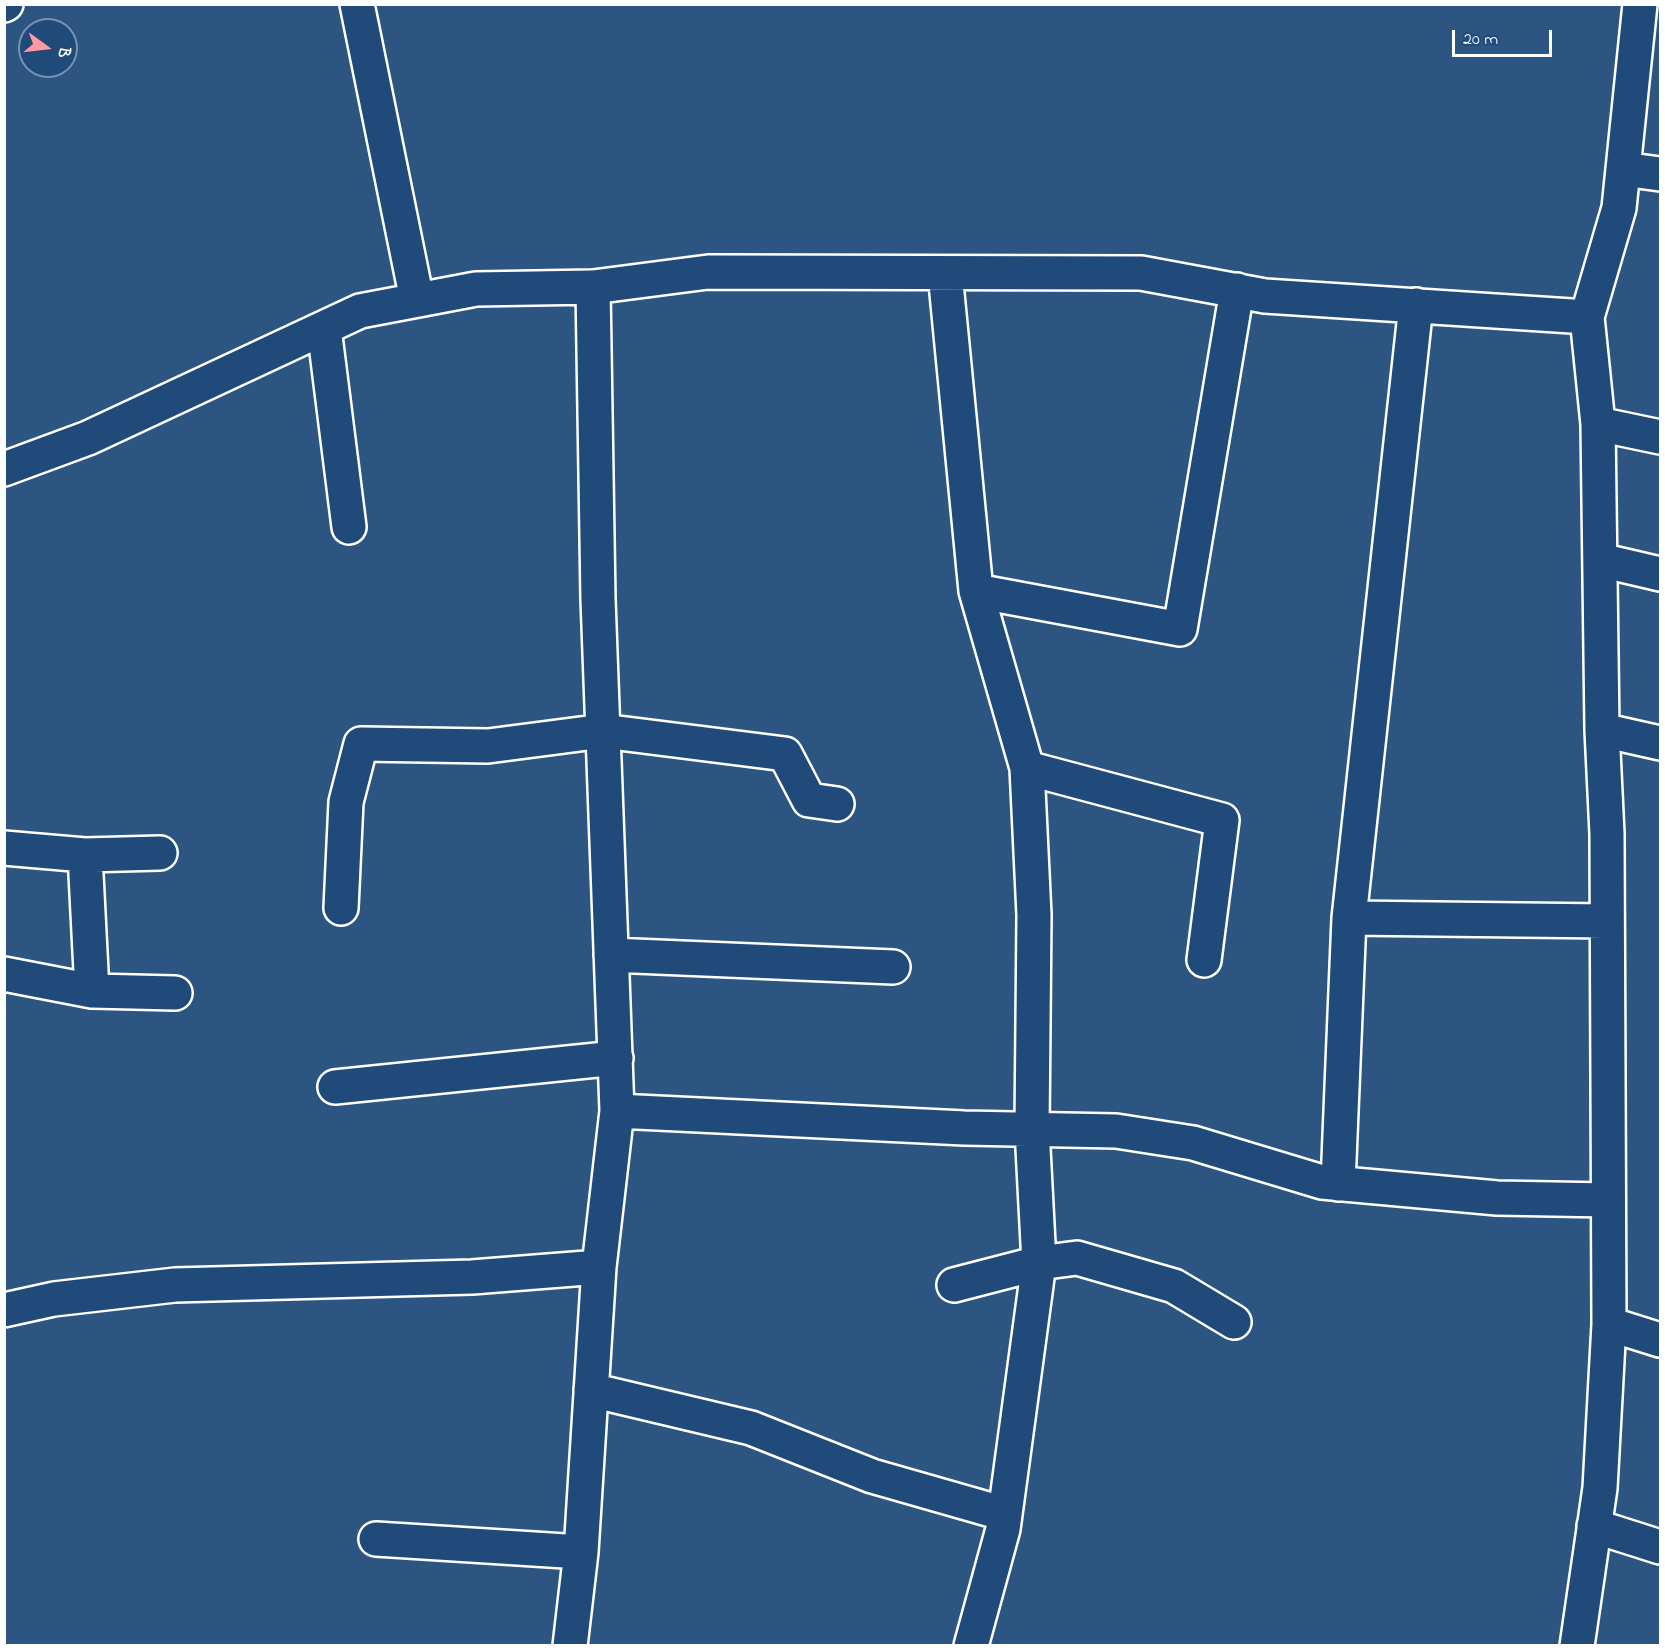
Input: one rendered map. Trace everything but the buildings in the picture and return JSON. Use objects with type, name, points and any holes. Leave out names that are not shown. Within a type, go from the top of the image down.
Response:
[{"type":"street","points":[[357,4],[417,300]]},
{"type":"street","points":[[1577,1646],[1600,1488],[1609,1324],[1607,834],[1602,730],[1598,424],[1587,317],[1618,208],[1640,4]]},
{"type":"street","points":[[1623,169],[1660,174]]},
{"type":"street","points":[[4,469],[88,438],[360,311],[476,289],[593,288],[708,272],[1141,273],[1265,296],[1587,317]]},
{"type":"street","points":[[945,273],[976,591],[1027,768],[1034,915],[1032,1129],[1039,1263],[1005,1514],[971,1646]]},
{"type":"street","points":[[570,1646],[580,1552],[599,1267],[616,1111],[616,1059],[598,599],[593,288]]},
{"type":"street","points":[[976,591],[1180,629],[1237,290]]},
{"type":"street","points":[[1338,1184],[1349,918],[1416,305]]},
{"type":"street","points":[[324,328],[349,527]]},
{"type":"street","points":[[1598,424],[1660,437]]},
{"type":"street","points":[[1599,560],[1660,574]]},
{"type":"street","points":[[1602,730],[1660,743]]},
{"type":"street","points":[[341,908],[346,802],[362,744],[488,746],[603,731],[785,754],[809,800],[837,804]]},
{"type":"street","points":[[1027,768],[1222,820],[1204,960]]},
{"type":"street","points":[[4,848],[84,855],[160,853]]},
{"type":"street","points":[[84,855],[92,991]]},
{"type":"street","points":[[1349,918],[1607,921]]},
{"type":"street","points":[[611,956],[893,967]]},
{"type":"street","points":[[4,975],[92,991],[175,993]]},
{"type":"street","points":[[335,1087],[616,1059]]},
{"type":"street","points":[[616,1111],[952,1127],[1116,1131],[1193,1143],[1322,1182],[1497,1198],[1608,1200]]},
{"type":"street","points":[[954,1285],[1039,1263],[1077,1258],[1174,1286],[1234,1322]]},
{"type":"street","points":[[4,1310],[54,1299],[175,1285],[472,1277],[599,1267]]},
{"type":"street","points":[[1609,1324],[1660,1340]]},
{"type":"street","points":[[591,1390],[751,1428],[872,1476],[1005,1514]]},
{"type":"street","points":[[1594,1526],[1660,1547]]},
{"type":"street","points":[[376,1539],[580,1552]]}]
